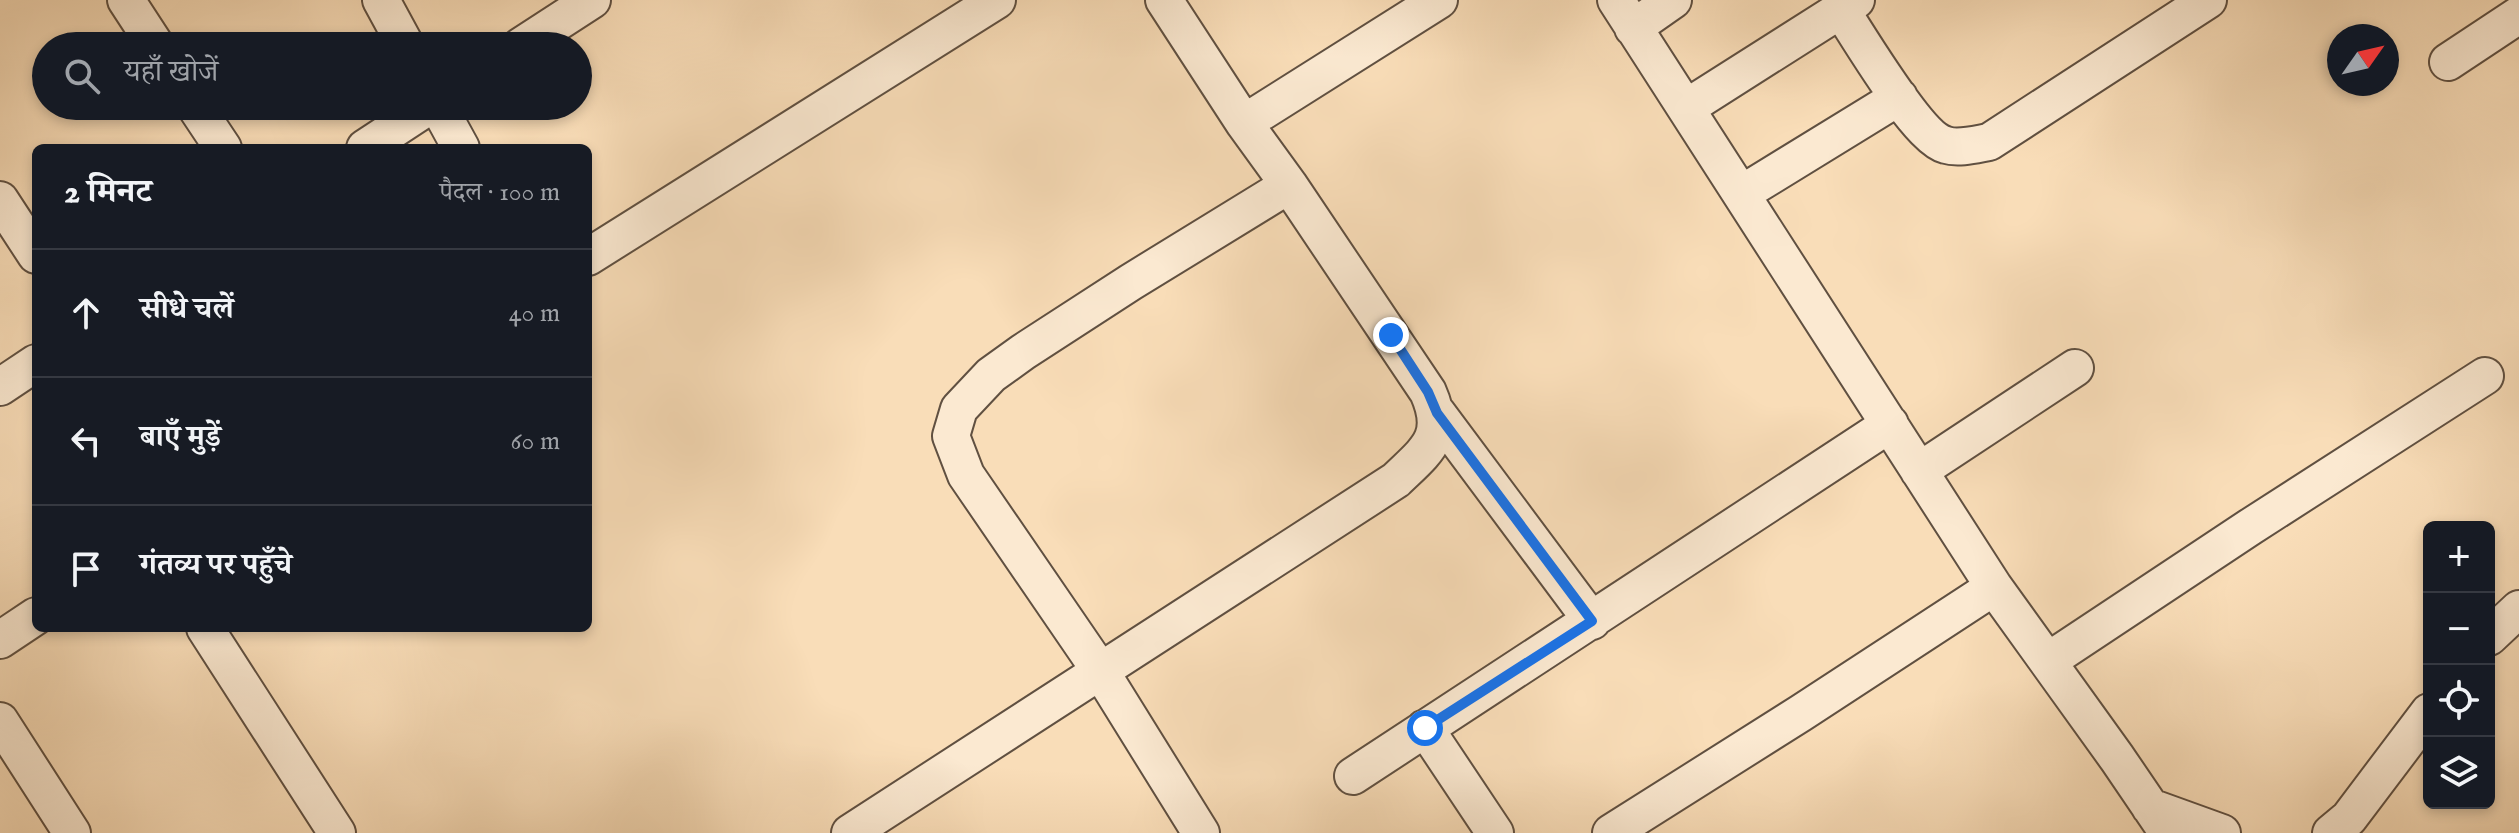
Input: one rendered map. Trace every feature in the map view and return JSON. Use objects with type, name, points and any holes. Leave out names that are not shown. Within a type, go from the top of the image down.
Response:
[{"type":"street","points":[[126,0],[147,32]]},
{"type":"street","points":[[381,0],[398,32]]},
{"type":"street","points":[[543,32],[592,0]]},
{"type":"street","points":[[592,254],[997,0]]},
{"type":"street","points":[[1164,0],[1428,392],[1437,413],[1592,621]]},
{"type":"street","points":[[1244,123],[1439,0]]},
{"type":"street","points":[[1673,0],[1625,14],[1994,587],[2159,820],[2222,833]]},
{"type":"street","points":[[1686,108],[1848,5],[1899,97],[1926,132],[1945,145],[1989,142],[2208,0]]},
{"type":"street","points":[[2448,62],[2519,15]]},
{"type":"street","points":[[1741,194],[1899,97]]},
{"type":"street","points":[[204,120],[220,144]]},
{"type":"street","points":[[371,144],[408,120]]},
{"type":"street","points":[[446,120],[459,144]]},
{"type":"street","points":[[1201,833],[1101,672],[966,475],[951,436],[959,409],[991,375],[1289,185]]},
{"type":"street","points":[[0,200],[32,249]]},
{"type":"street","points":[[0,387],[32,366]]},
{"type":"street","points":[[1919,471],[2075,368]]},
{"type":"street","points":[[2048,661],[2485,376]]},
{"type":"street","points":[[850,833],[1396,480],[1424,452],[1435,434],[1437,413]]},
{"type":"street","points":[[1353,776],[1890,424]]},
{"type":"street","points":[[1611,833],[1779,728],[1994,587]]},
{"type":"street","points":[[2495,631],[2519,609]]},
{"type":"street","points":[[0,640],[32,619]]},
{"type":"street","points":[[208,632],[337,833]]},
{"type":"street","points":[[2331,833],[2349,818],[2423,720]]},
{"type":"street","points":[[0,721],[72,833]]},
{"type":"street","points":[[1425,728],[1495,833]]},
{"type":"route","points":[[1391,335],[1428,392],[1437,413],[1592,621],[1425,728]]}]
